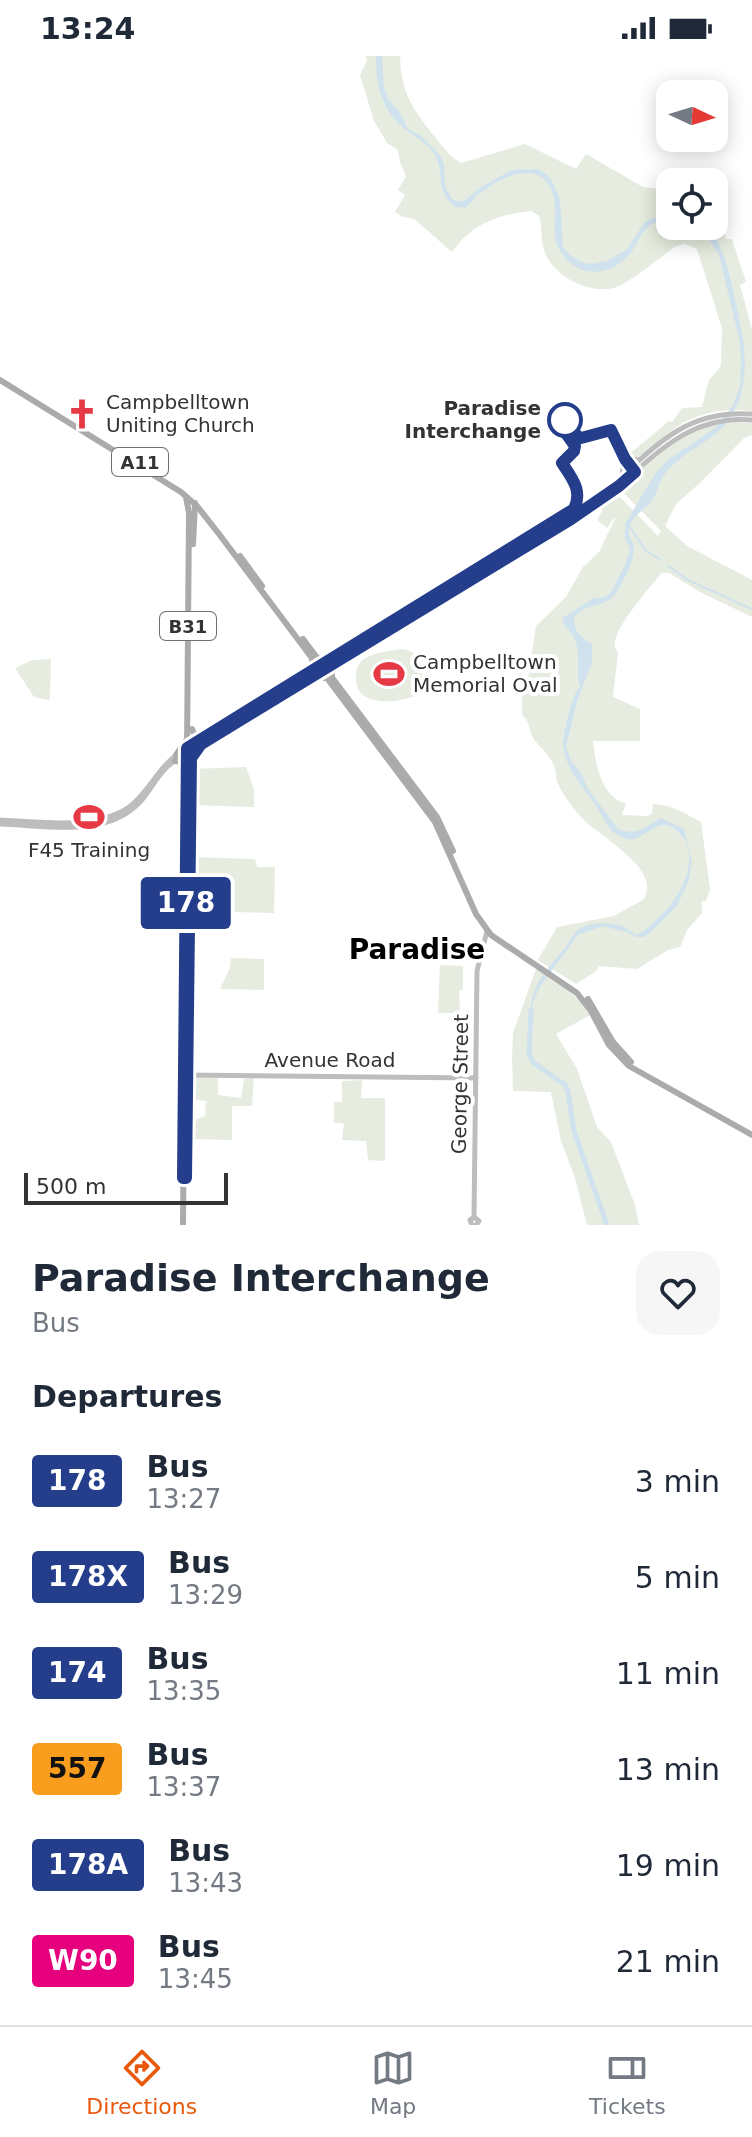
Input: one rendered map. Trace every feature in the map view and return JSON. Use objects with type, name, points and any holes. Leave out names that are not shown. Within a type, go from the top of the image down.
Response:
[{"type":"main road","name":"A11","points":[[0,378],[196,502]]},
{"type":"main road","name":"A11","points":[[0,378],[142,463],[183,489],[196,502],[434,818],[495,936]]},
{"type":"main road","points":[[617,483],[639,460],[678,429],[714,416],[752,417]]},
{"type":"main road","points":[[0,822],[88,822],[113,816],[136,801],[162,766],[609,490],[672,440],[689,430],[740,416]]},
{"type":"main road","points":[[622,476],[621,455],[639,460]]},
{"type":"main road","name":"B31","points":[[184,1225],[189,749],[189,506],[185,495]]},
{"type":"main road","name":"B31","points":[[188,826],[196,502]]},
{"type":"main road","points":[[189,513],[196,502]]},
{"type":"main road","points":[[311,675],[314,657],[335,660]]},
{"type":"main road","points":[[311,675],[331,680],[335,660]]},
{"type":"main road","points":[[192,729],[202,741]]},
{"type":"main road","points":[[176,758],[202,741]]},
{"type":"main road","points":[[176,758],[183,762],[187,770]]},
{"type":"main road","name":"A11","points":[[434,818],[476,914],[487,931],[576,987],[588,999],[613,1042],[631,1062],[752,1133]]},
{"type":"main road","name":"George Street","points":[[474,1225],[470,1220],[474,1217],[477,971],[487,931]]},
{"type":"main road","points":[[482,952],[495,936]]},
{"type":"main road","name":"Avenue Road","points":[[186,1075],[476,1078]]},
{"type":"shaded area","points":[[366,56],[400,56],[403,80],[414,109],[443,148],[461,163],[525,144],[576,169],[586,154],[643,187],[656,189],[656,240],[732,239],[746,282],[740,285],[752,329],[752,411],[726,410],[701,415],[679,425],[639,456],[627,456],[669,421],[672,422],[682,408],[702,407],[709,380],[721,366],[722,328],[697,249],[685,244],[676,246],[619,286],[609,289],[587,287],[566,277],[550,262],[543,249],[539,216],[531,211],[508,215],[477,227],[451,251],[414,219],[395,212],[405,195],[398,190],[406,176],[398,150],[387,143],[374,121],[360,75],[367,61]]},
{"type":"shaded area","points":[[726,422],[752,423],[752,435],[744,438],[676,504],[665,526],[687,546],[752,580],[752,617],[669,573],[661,573],[625,620],[615,640],[618,653],[613,697],[640,709],[640,741],[593,741],[605,787],[617,800],[626,803],[622,815],[648,816],[652,813],[653,804],[659,804],[701,822],[710,889],[706,901],[702,901],[702,913],[687,930],[680,947],[668,950],[637,969],[599,966],[576,984],[538,960],[557,927],[614,916],[643,900],[647,889],[645,877],[638,866],[583,819],[569,802],[558,784],[552,762],[535,740],[522,715],[522,692],[526,692],[536,626],[566,597],[583,567],[599,552],[615,519],[607,528],[597,520],[603,510],[598,506],[615,492],[658,536],[661,531],[619,488],[658,454],[693,430]]},
{"type":"shaded area","name":"Campbelltown Memorial Oval","points":[[401,649],[420,660],[421,682],[415,696],[386,701],[368,698],[361,693],[356,675],[362,661],[377,653]]},
{"type":"shaded area","points":[[51,659],[50,698],[34,697],[15,668],[32,660]]},
{"type":"shaded area","points":[[246,767],[254,790],[254,807],[192,805],[192,769]]},
{"type":"shaded area","points":[[191,857],[255,859],[257,867],[275,867],[274,913],[191,911]]},
{"type":"shaded area","points":[[231,958],[264,959],[264,990],[220,989],[230,968]]},
{"type":"shaded area","points":[[440,965],[463,966],[460,1013],[438,1013]]},
{"type":"shaded area","points":[[536,969],[573,994],[590,1015],[556,1034],[577,1069],[597,1127],[611,1142],[635,1205],[639,1225],[587,1225],[575,1178],[561,1141],[551,1092],[513,1091],[513,1033]]},
{"type":"shaded area","points":[[190,1078],[218,1078],[218,1095],[241,1098],[244,1079],[254,1078],[252,1106],[232,1106],[232,1140],[189,1139],[189,1122],[205,1116],[206,1101],[189,1099]]},
{"type":"shaded area","points":[[362,1080],[361,1098],[385,1098],[385,1161],[368,1160],[366,1141],[342,1140],[344,1123],[334,1123],[334,1102],[342,1102],[342,1081]]},
{"type":"water","points":[[376,56],[382,56],[384,88],[388,99],[399,111],[408,129],[420,135],[440,155],[445,186],[452,199],[464,201],[481,187],[512,170],[538,169],[551,179],[560,199],[563,248],[571,256],[592,264],[607,261],[627,249],[644,223],[656,218],[656,222],[643,232],[623,261],[610,269],[595,272],[574,266],[559,249],[552,192],[538,175],[517,174],[506,178],[481,193],[465,208],[455,207],[445,195],[434,153],[392,116],[382,98]]},
{"type":"water","points":[[710,240],[716,240],[724,256],[743,338],[745,368],[740,397],[726,424],[667,471],[653,499],[632,521],[629,532],[634,547],[632,558],[616,593],[607,601],[575,616],[576,630],[592,644],[592,663],[577,701],[566,747],[588,789],[618,829],[636,831],[661,818],[684,829],[692,863],[688,882],[677,906],[643,937],[602,926],[578,935],[541,985],[531,1015],[533,994],[537,985],[578,930],[605,923],[621,926],[636,935],[640,933],[669,907],[687,872],[688,847],[682,836],[666,825],[655,827],[633,839],[617,835],[568,763],[564,736],[573,700],[580,687],[576,644],[562,621],[594,598],[605,597],[611,592],[630,551],[625,539],[625,524],[655,474],[668,460],[715,428],[732,407],[740,387],[740,343],[719,255]]},
{"type":"waterway","points":[[630,527],[646,551],[661,560]]},
{"type":"waterway","points":[[668,566],[688,580],[752,609]]},
{"type":"waterway","points":[[531,1010],[529,1055],[534,1063],[565,1085],[574,1131],[607,1225]]},
{"type":"bus line","name":"178","points":[[556,419],[575,446],[562,463],[576,486],[578,501],[574,509],[187,748],[183,1178],[186,1178],[191,758],[201,744],[571,519],[635,472],[611,430],[581,438],[565,420]]},
{"type":"place","name":"Campbelltown Uniting Church","points":[[82,414]]},
{"type":"place","name":"Paradise Interchange","points":[[565,420]]},
{"type":"place","name":"Campbelltown Memorial Oval","points":[[389,674]]},
{"type":"place","name":"F45 Training","points":[[89,817]]},
{"type":"district","name":"Paradise","points":[[417,949]]}]
